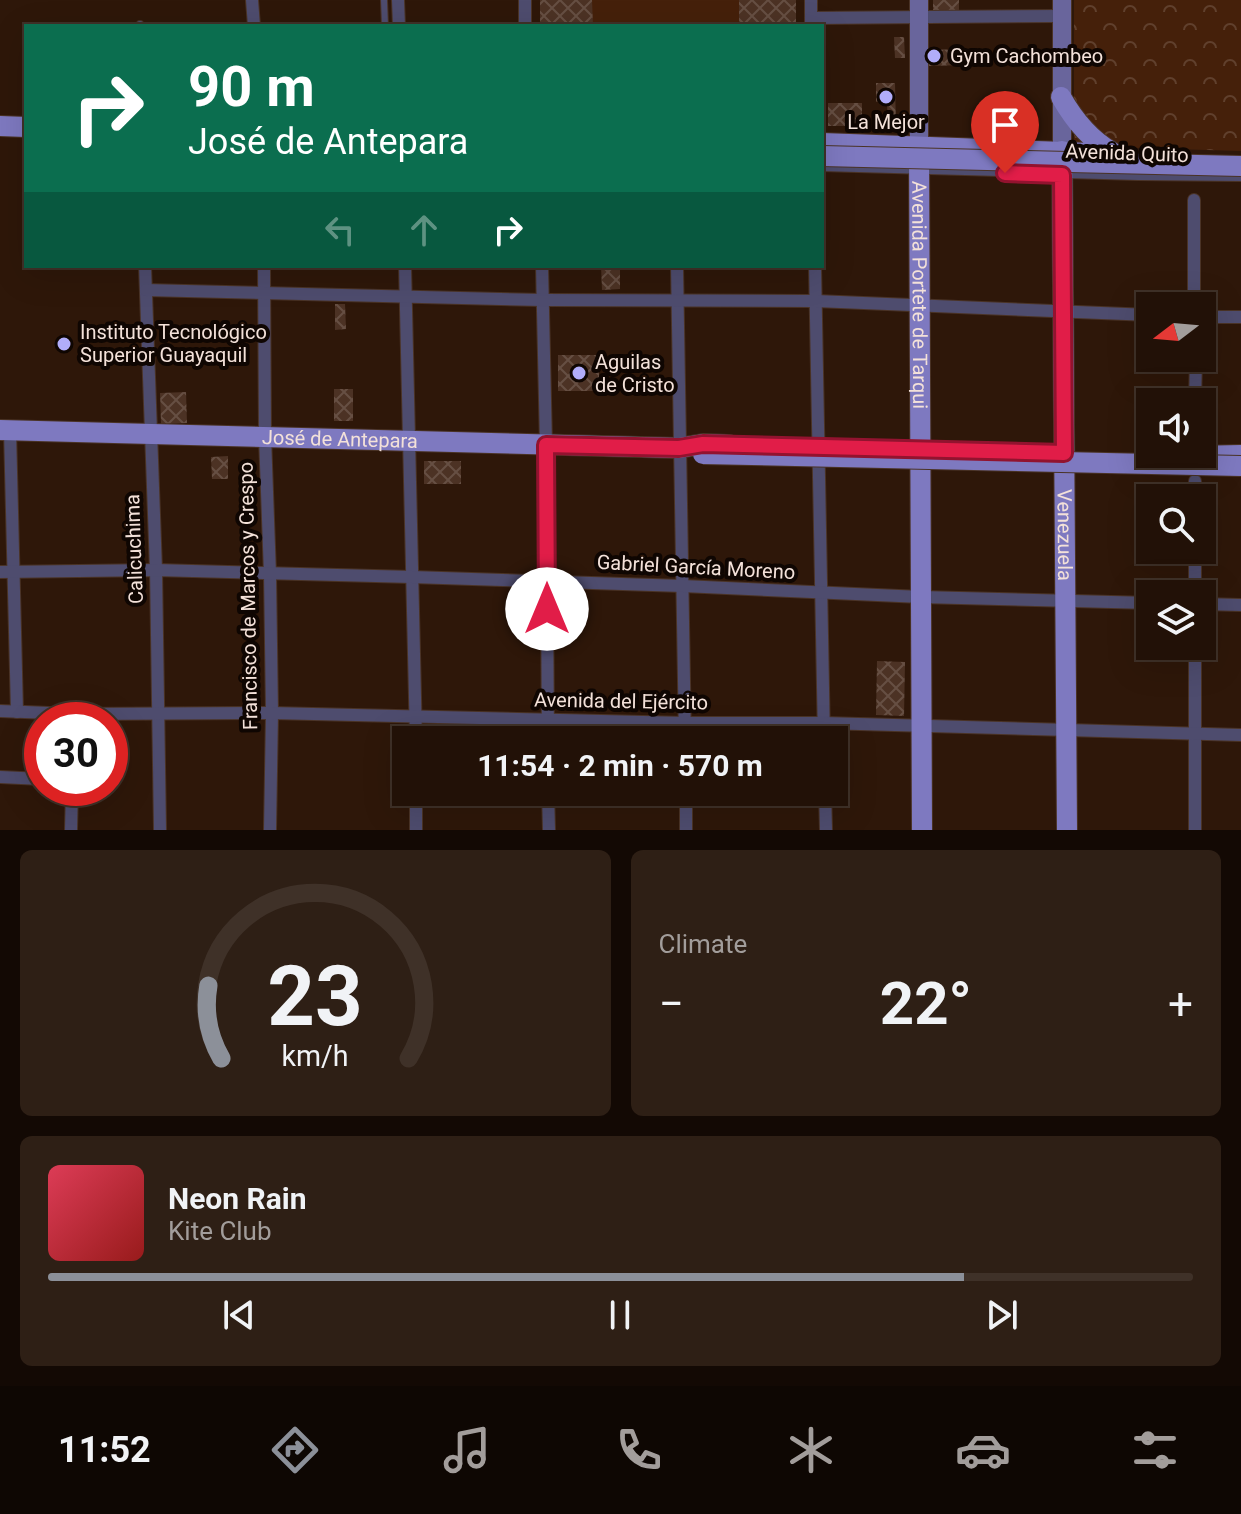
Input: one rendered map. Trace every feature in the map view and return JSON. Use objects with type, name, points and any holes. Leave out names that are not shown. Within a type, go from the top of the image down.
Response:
[{"type":"main road","points":[[1061,97],[1086,133],[1116,154]]},
{"type":"main road","points":[[0,126],[24,127]]},
{"type":"main road","name":"Avenida Quito","points":[[824,143],[1241,156]]},
{"type":"main road","name":"Avenida Portete de Tarqui","points":[[919,147],[922,830]]},
{"type":"main road","name":"Venezuela","points":[[1062,151],[1067,830]]},
{"type":"main road","name":"Avenida Quito","points":[[824,156],[1241,166]]},
{"type":"main road","name":"José de Antepara","points":[[5,431],[679,448],[703,444],[1136,454]]},
{"type":"main road","name":"José de Antepara","points":[[679,448],[703,454],[1241,466]]},
{"type":"main road","name":"José de Antepara","points":[[1216,455],[1241,455]]},
{"type":"street","points":[[252,0],[254,24]]},
{"type":"street","points":[[398,0],[399,24]]},
{"type":"street","points":[[525,0],[525,24]]},
{"type":"street","points":[[811,0],[811,22],[919,9],[1062,8]]},
{"type":"street","name":"Venezuela","points":[[1062,8],[1062,151]]},
{"type":"street","name":"Avenida Portete de Tarqui","points":[[919,9],[919,147]]},
{"type":"street","points":[[1194,200],[1194,292]]},
{"type":"street","name":"Calicuchima","points":[[145,268],[156,570],[160,830]]},
{"type":"street","name":"Francisco de Marcos y Crespo","points":[[264,268],[272,713],[270,830]]},
{"type":"street","points":[[405,268],[416,726]]},
{"type":"street","points":[[542,268],[548,726]]},
{"type":"street","points":[[677,268],[685,723]]},
{"type":"street","points":[[815,268],[824,723]]},
{"type":"street","points":[[146,290],[542,300],[816,301],[1136,315]]},
{"type":"street","points":[[1216,317],[1241,317]]},
{"type":"street","points":[[5,431],[6,572],[17,712]]},
{"type":"street","name":"Gabriel García Moreno","points":[[6,572],[156,570],[1136,603]]},
{"type":"street","points":[[1216,604],[1241,605]]},
{"type":"street","points":[[1195,660],[1195,830]]},
{"type":"street","name":"Avenida del Ejército","points":[[0,711],[24,713]]},
{"type":"street","name":"Avenida del Ejército","points":[[128,714],[272,713],[685,723],[824,723],[1241,735]]},
{"type":"street","points":[[0,777],[24,778]]},
{"type":"street","points":[[71,830],[72,806]]},
{"type":"street","points":[[416,806],[416,830]]},
{"type":"street","points":[[548,806],[549,830]]},
{"type":"street","points":[[686,806],[686,830]]},
{"type":"street","points":[[825,806],[826,830]]},
{"type":"lane","points":[[384,0],[385,24]]},
{"type":"lane","name":"Avenida Quito","points":[[824,168],[1241,178]]},
{"type":"green space","points":[[540,0],[796,0],[796,24],[540,24]]},
{"type":"green space","points":[[1074,0],[1241,0],[1241,151],[1074,146]]},
{"type":"building","points":[[540,0],[592,0],[593,24],[540,24]]},
{"type":"building","points":[[739,0],[796,0],[796,24],[739,24]]},
{"type":"building","points":[[933,0],[959,0],[959,10],[933,10]]},
{"type":"building","points":[[894,37],[904,37],[905,58],[895,58]]},
{"type":"building","points":[[964,49],[964,65],[929,66],[928,50]]},
{"type":"building","points":[[876,83],[895,83],[896,126],[888,127],[887,102],[876,102]]},
{"type":"building","points":[[979,102],[992,102],[992,130],[979,130]]},
{"type":"building","points":[[828,103],[862,103],[862,126],[828,126]]},
{"type":"building","points":[[601,268],[620,268],[620,289],[602,290]]},
{"type":"building","points":[[335,304],[345,304],[346,329],[335,330]]},
{"type":"building","name":"Aguilas de Cristo","points":[[558,355],[599,355],[599,391],[558,391]]},
{"type":"building","points":[[334,389],[353,389],[353,421],[334,421]]},
{"type":"building","points":[[186,392],[187,423],[161,424],[160,393]]},
{"type":"building","points":[[228,456],[228,479],[212,479],[211,457]]},
{"type":"building","points":[[424,461],[461,461],[461,484],[424,484]]},
{"type":"building","points":[[877,661],[905,662],[904,716],[876,715]]},
{"type":"place","name":"Gym Cachombeo","points":[[934,56]]},
{"type":"place","name":"La Mejor","points":[[886,97]]},
{"type":"place","name":"Instituto Tecnológico Superior Guayaquil","points":[[64,344]]},
{"type":"place","name":"Aguilas de Cristo","points":[[579,373]]},
{"type":"route","points":[[547,609],[546,445],[679,448],[703,444],[1064,453],[1062,175],[1005,173]]}]
